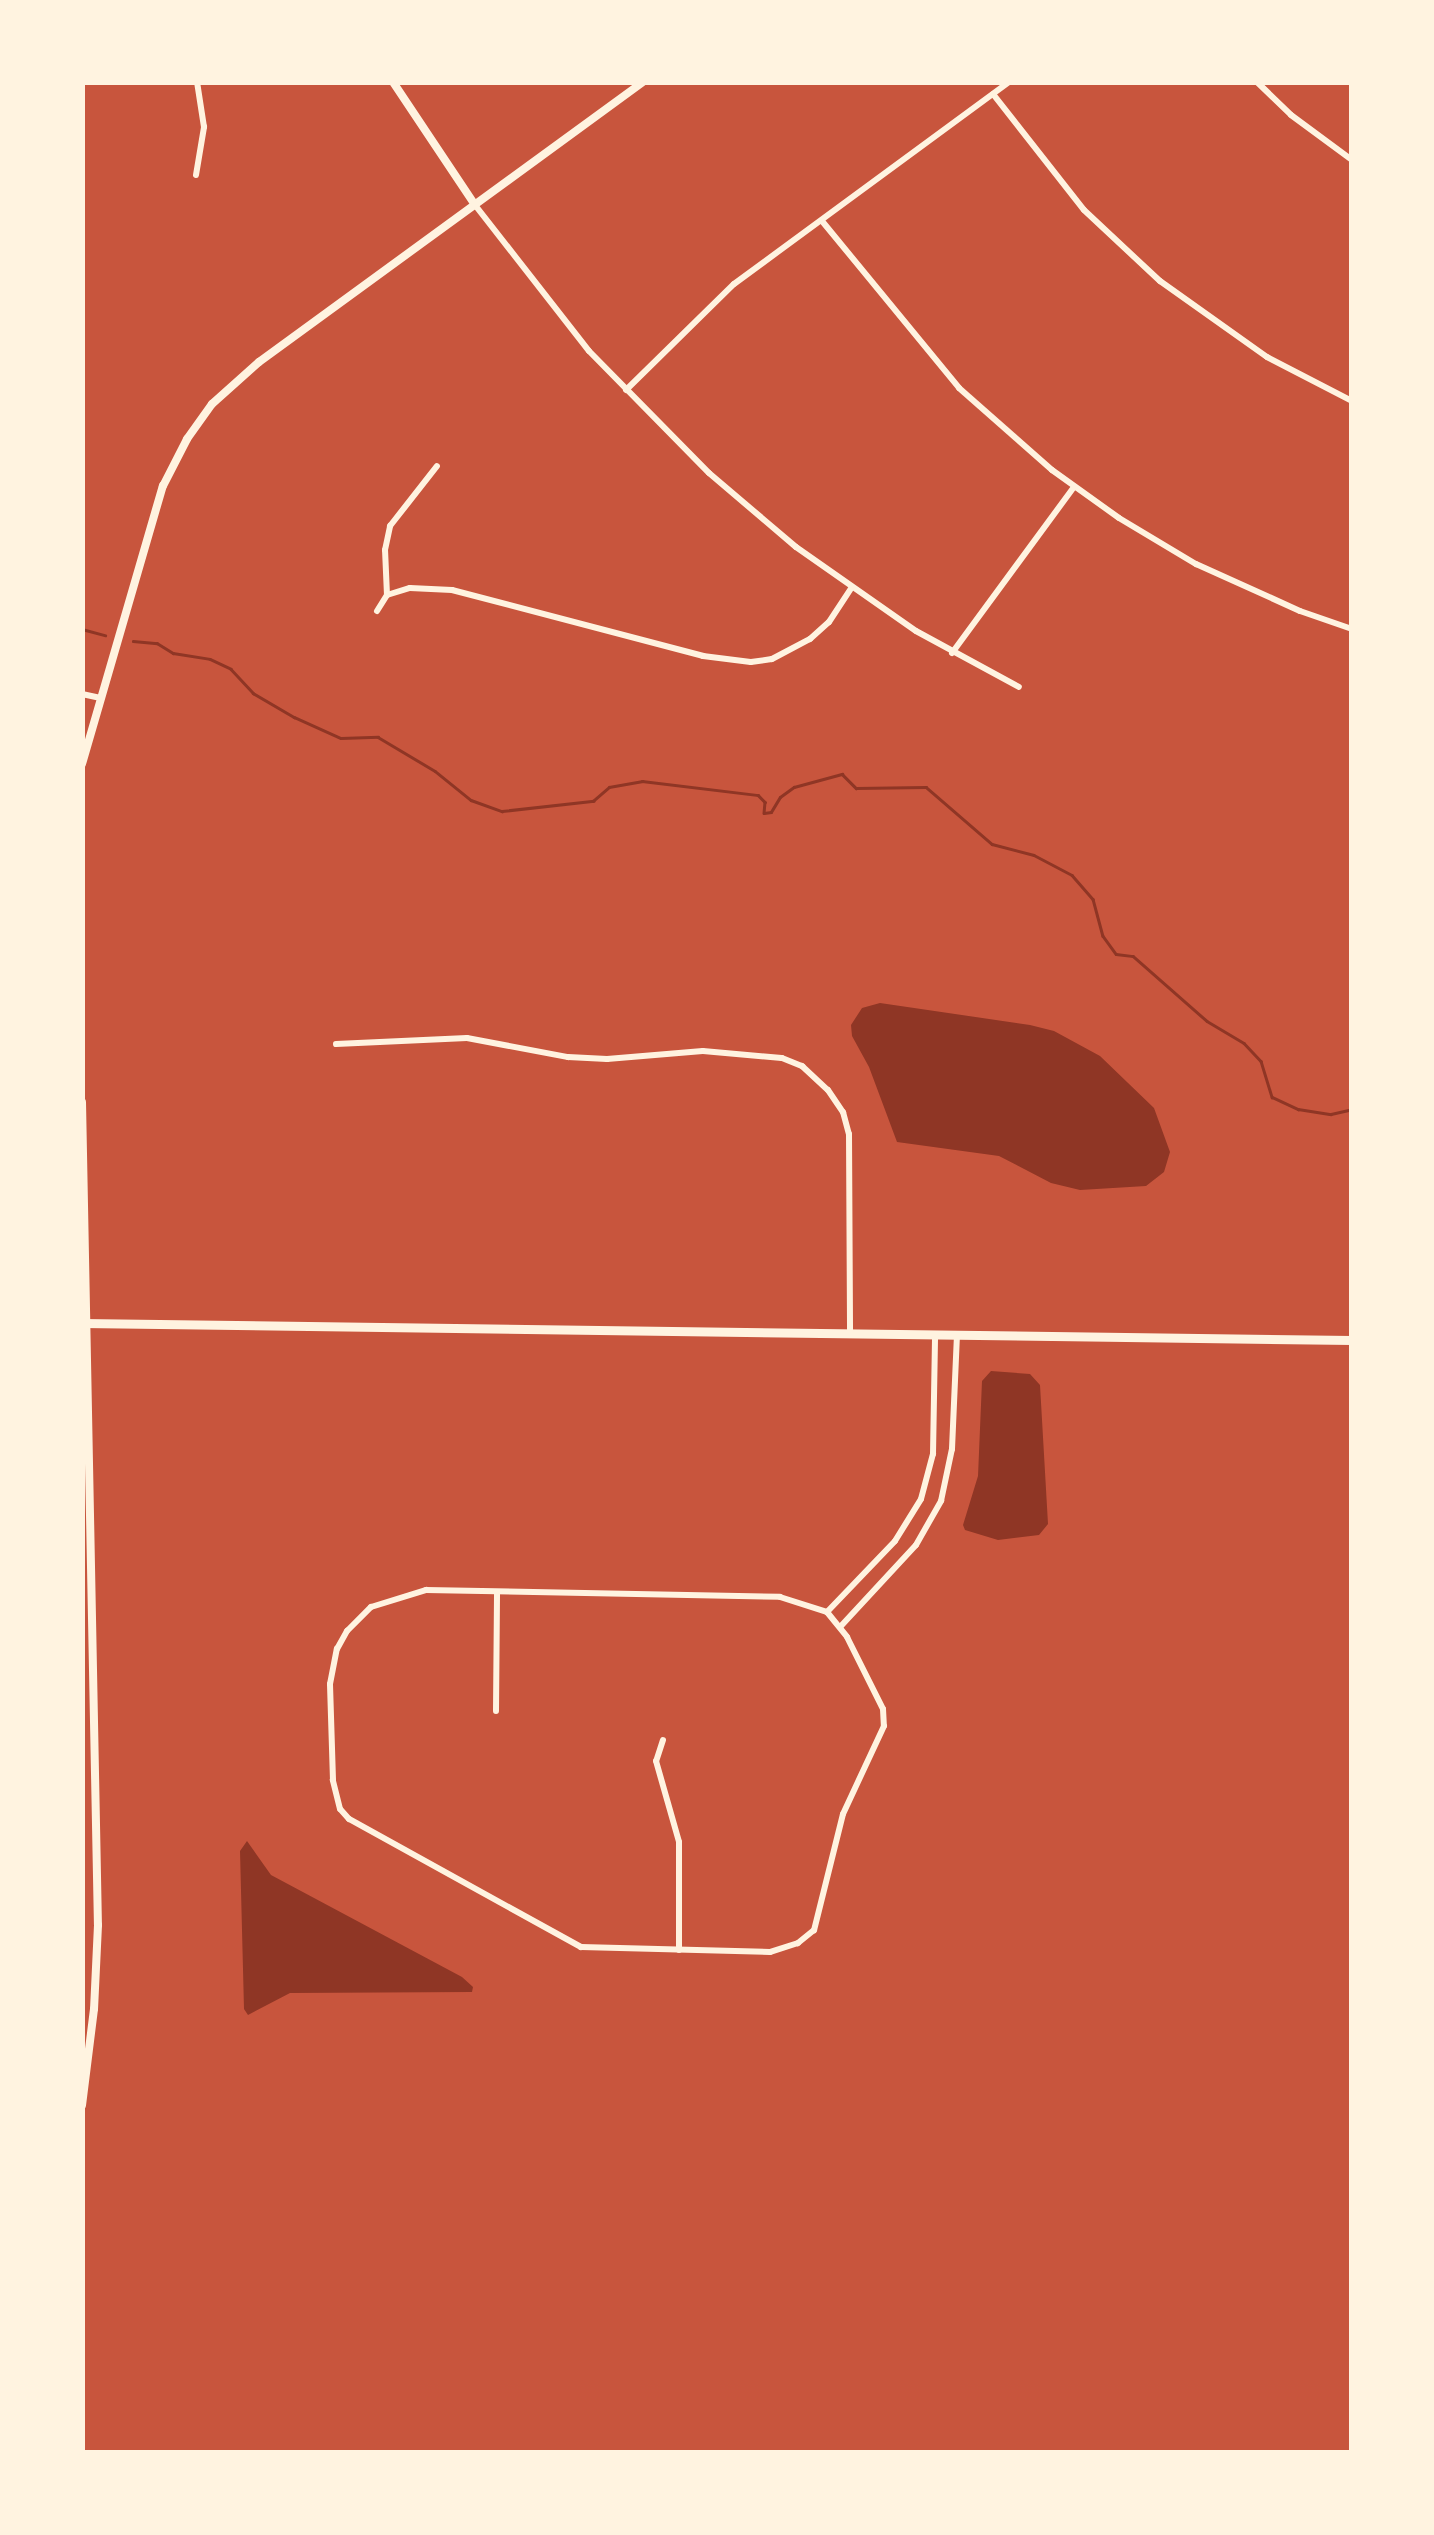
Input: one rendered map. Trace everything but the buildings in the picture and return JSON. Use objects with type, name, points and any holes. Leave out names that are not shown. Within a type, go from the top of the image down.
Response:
[{"type":"main road","points":[[84,1322],[1352,1340]]},
{"type":"street","points":[[196,174],[204,127],[197,82]]},
{"type":"street","points":[[393,82],[474,205],[552,307],[626,390],[752,511],[852,587],[952,653],[1019,687]]},
{"type":"street","points":[[82,764],[159,498],[198,422],[249,369],[644,82]]},
{"type":"street","points":[[626,390],[714,301],[1009,82]]},
{"type":"street","points":[[1257,82],[1291,116],[1352,160]]},
{"type":"street","points":[[994,94],[1084,210],[1160,281],[1267,357],[1352,400]]},
{"type":"street","points":[[822,221],[959,388],[1074,486],[1196,564],[1300,612],[1352,629]]},
{"type":"street","points":[[377,611],[388,595],[385,550],[390,526],[437,466]]},
{"type":"street","points":[[952,653],[1074,486]]},
{"type":"street","points":[[388,595],[420,587],[452,590],[704,656],[751,662],[772,659],[810,640],[829,622],[852,587]]},
{"type":"street","points":[[82,694],[101,698]]},
{"type":"street","points":[[336,1044],[466,1038],[568,1057],[608,1059],[703,1051],[782,1058],[802,1066],[828,1090],[843,1112],[849,1134],[850,1333]]},
{"type":"street","points":[[82,1102],[98,1925],[82,2105]]},
{"type":"street","points":[[827,1612],[909,1522],[928,1476],[934,1416],[935,1334]]},
{"type":"street","points":[[840,1626],[908,1554],[931,1523],[948,1478],[957,1334]]},
{"type":"street","points":[[934,1416],[954,1416]]},
{"type":"street","points":[[496,1710],[497,1591]]},
{"type":"street","points":[[497,1591],[780,1597],[827,1612],[840,1626],[882,1710],[884,1726],[844,1814],[814,1930],[783,1951],[582,1946],[362,1830],[340,1809],[332,1780],[330,1684],[337,1649],[346,1632],[372,1606],[407,1592],[497,1591]]},
{"type":"street","points":[[662,1740],[656,1762],[679,1842],[679,1950]]},
{"type":"shaded area","points":[[880,1003],[1030,1025],[1054,1031],[1100,1056],[1154,1108],[1170,1152],[1164,1172],[1146,1186],[1080,1190],[1051,1183],[999,1156],[897,1142],[869,1067],[852,1036],[851,1025],[862,1008]]},
{"type":"shaded area","points":[[991,1371],[1030,1374],[1040,1385],[1048,1524],[1039,1535],[998,1540],[965,1530],[963,1525],[978,1476],[982,1381]]},
{"type":"shaded area","points":[[247,1841],[271,1875],[462,1977],[473,1987],[472,1992],[290,1993],[248,2015],[244,2009],[240,1851]]},
{"type":"waterway","points":[[82,629],[105,635]]},
{"type":"waterway","points":[[133,641],[157,643],[173,653],[210,659],[231,669],[253,693],[294,717],[341,738],[378,737],[435,771],[471,800],[502,811],[593,801],[609,787],[642,781],[758,795],[765,802],[764,813],[771,812],[780,797],[794,787],[842,774],[856,788],[926,787],[992,844],[1034,855],[1072,875],[1093,899],[1103,936],[1116,954],[1133,956],[1207,1021],[1244,1043],[1261,1061],[1272,1097],[1298,1109],[1331,1114],[1352,1109]]}]
